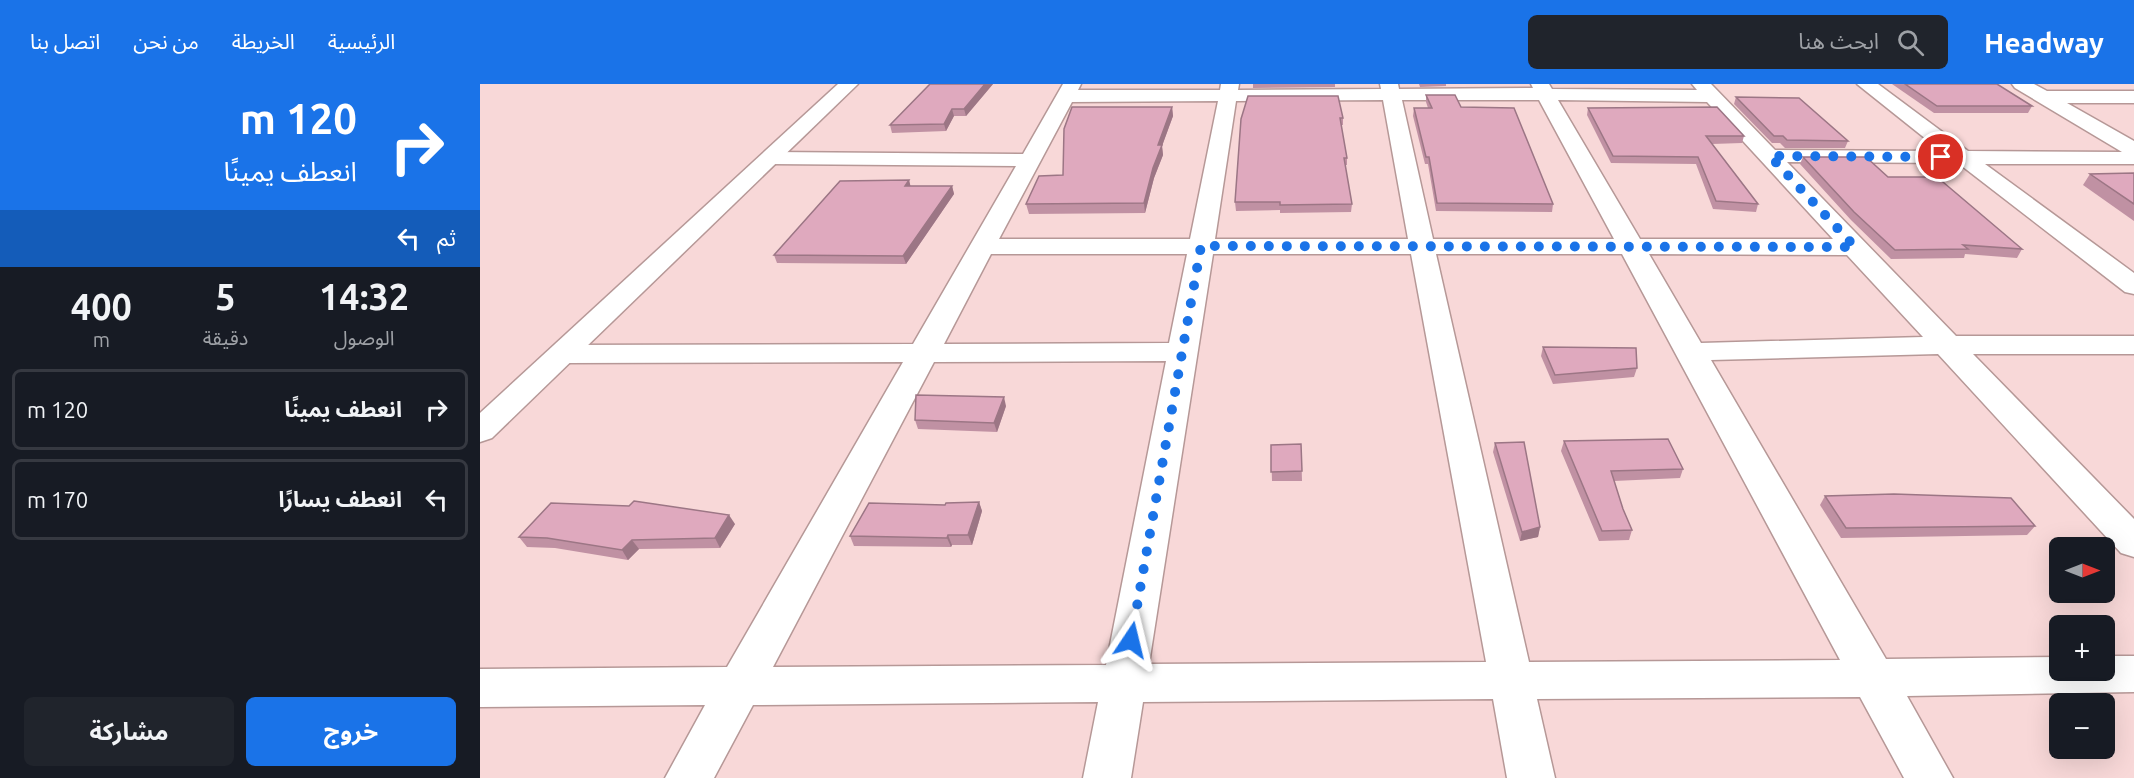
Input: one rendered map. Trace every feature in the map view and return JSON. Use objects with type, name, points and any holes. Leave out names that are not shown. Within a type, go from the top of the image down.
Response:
[{"type":"street","points":[[480,431],[849,84]]},
{"type":"street","points":[[1866,84],[2134,286]]},
{"type":"street","points":[[2021,84],[2134,150]]},
{"type":"street","points":[[1390,89],[1531,778]]},
{"type":"street","points":[[1543,89],[1929,778]]},
{"type":"street","points":[[689,778],[1069,90],[1707,90],[2134,543]]},
{"type":"street","points":[[1107,778],[1229,90]]},
{"type":"street","points":[[2044,97],[2134,97]]},
{"type":"street","points":[[1770,156],[2134,158]]},
{"type":"street","points":[[772,158],[1030,160]]},
{"type":"street","points":[[982,246],[1855,247]]},
{"type":"street","points":[[1690,352],[1947,345],[2134,345]]},
{"type":"street","points":[[563,354],[925,351],[1182,352]]},
{"type":"street","points":[[480,688],[2134,674]]},
{"type":"building","points":[[930,84],[985,84],[964,109],[952,109],[944,124],[890,125]]},
{"type":"building","points":[[1905,84],[1997,84],[2032,106],[1937,106]]},
{"type":"building","points":[[1426,95],[1455,95],[1461,107],[1514,108],[1553,204],[1437,203],[1429,157],[1426,157],[1414,108],[1432,108]]},
{"type":"building","points":[[1248,96],[1338,96],[1343,118],[1340,118],[1347,158],[1344,158],[1352,204],[1280,205],[1280,202],[1235,202],[1241,119]]},
{"type":"building","points":[[1736,97],[1799,98],[1848,141],[1787,140],[1783,136],[1774,136]]},
{"type":"building","points":[[1072,107],[1172,107],[1158,145],[1162,145],[1144,203],[1026,204],[1039,176],[1063,175],[1064,129]]},
{"type":"building","points":[[1717,107],[1744,136],[1706,136],[1758,204],[1716,201],[1698,157],[1613,156],[1588,108]]},
{"type":"building","points":[[1803,157],[1866,157],[1888,177],[1937,177],[2022,249],[1963,245],[1968,249],[1895,250],[1854,212]]},
{"type":"building","points":[[2134,173],[2134,204],[2090,174]]},
{"type":"building","points":[[909,180],[905,186],[952,186],[903,256],[774,255],[840,181]]},
{"type":"building","points":[[1543,347],[1636,348],[1637,368],[1555,375]]},
{"type":"building","points":[[916,395],[1004,397],[994,423],[915,420]]},
{"type":"building","points":[[1668,439],[1683,469],[1611,471],[1632,530],[1602,531],[1564,441]]},
{"type":"building","points":[[1524,442],[1540,527],[1522,532],[1495,443]]},
{"type":"building","points":[[1301,444],[1302,471],[1271,472],[1271,445]]},
{"type":"building","points":[[1894,494],[2011,498],[2035,526],[1846,528],[1825,496]]},
{"type":"building","points":[[634,501],[729,515],[715,538],[632,540],[622,550],[547,538],[519,537],[551,503],[629,506]]},
{"type":"building","points":[[979,502],[968,535],[948,535],[947,538],[850,536],[869,503],[945,505],[946,503]]},
{"type":"route","points":[[1131,640],[1201,246],[1855,247],[1770,156],[1941,157]]}]
